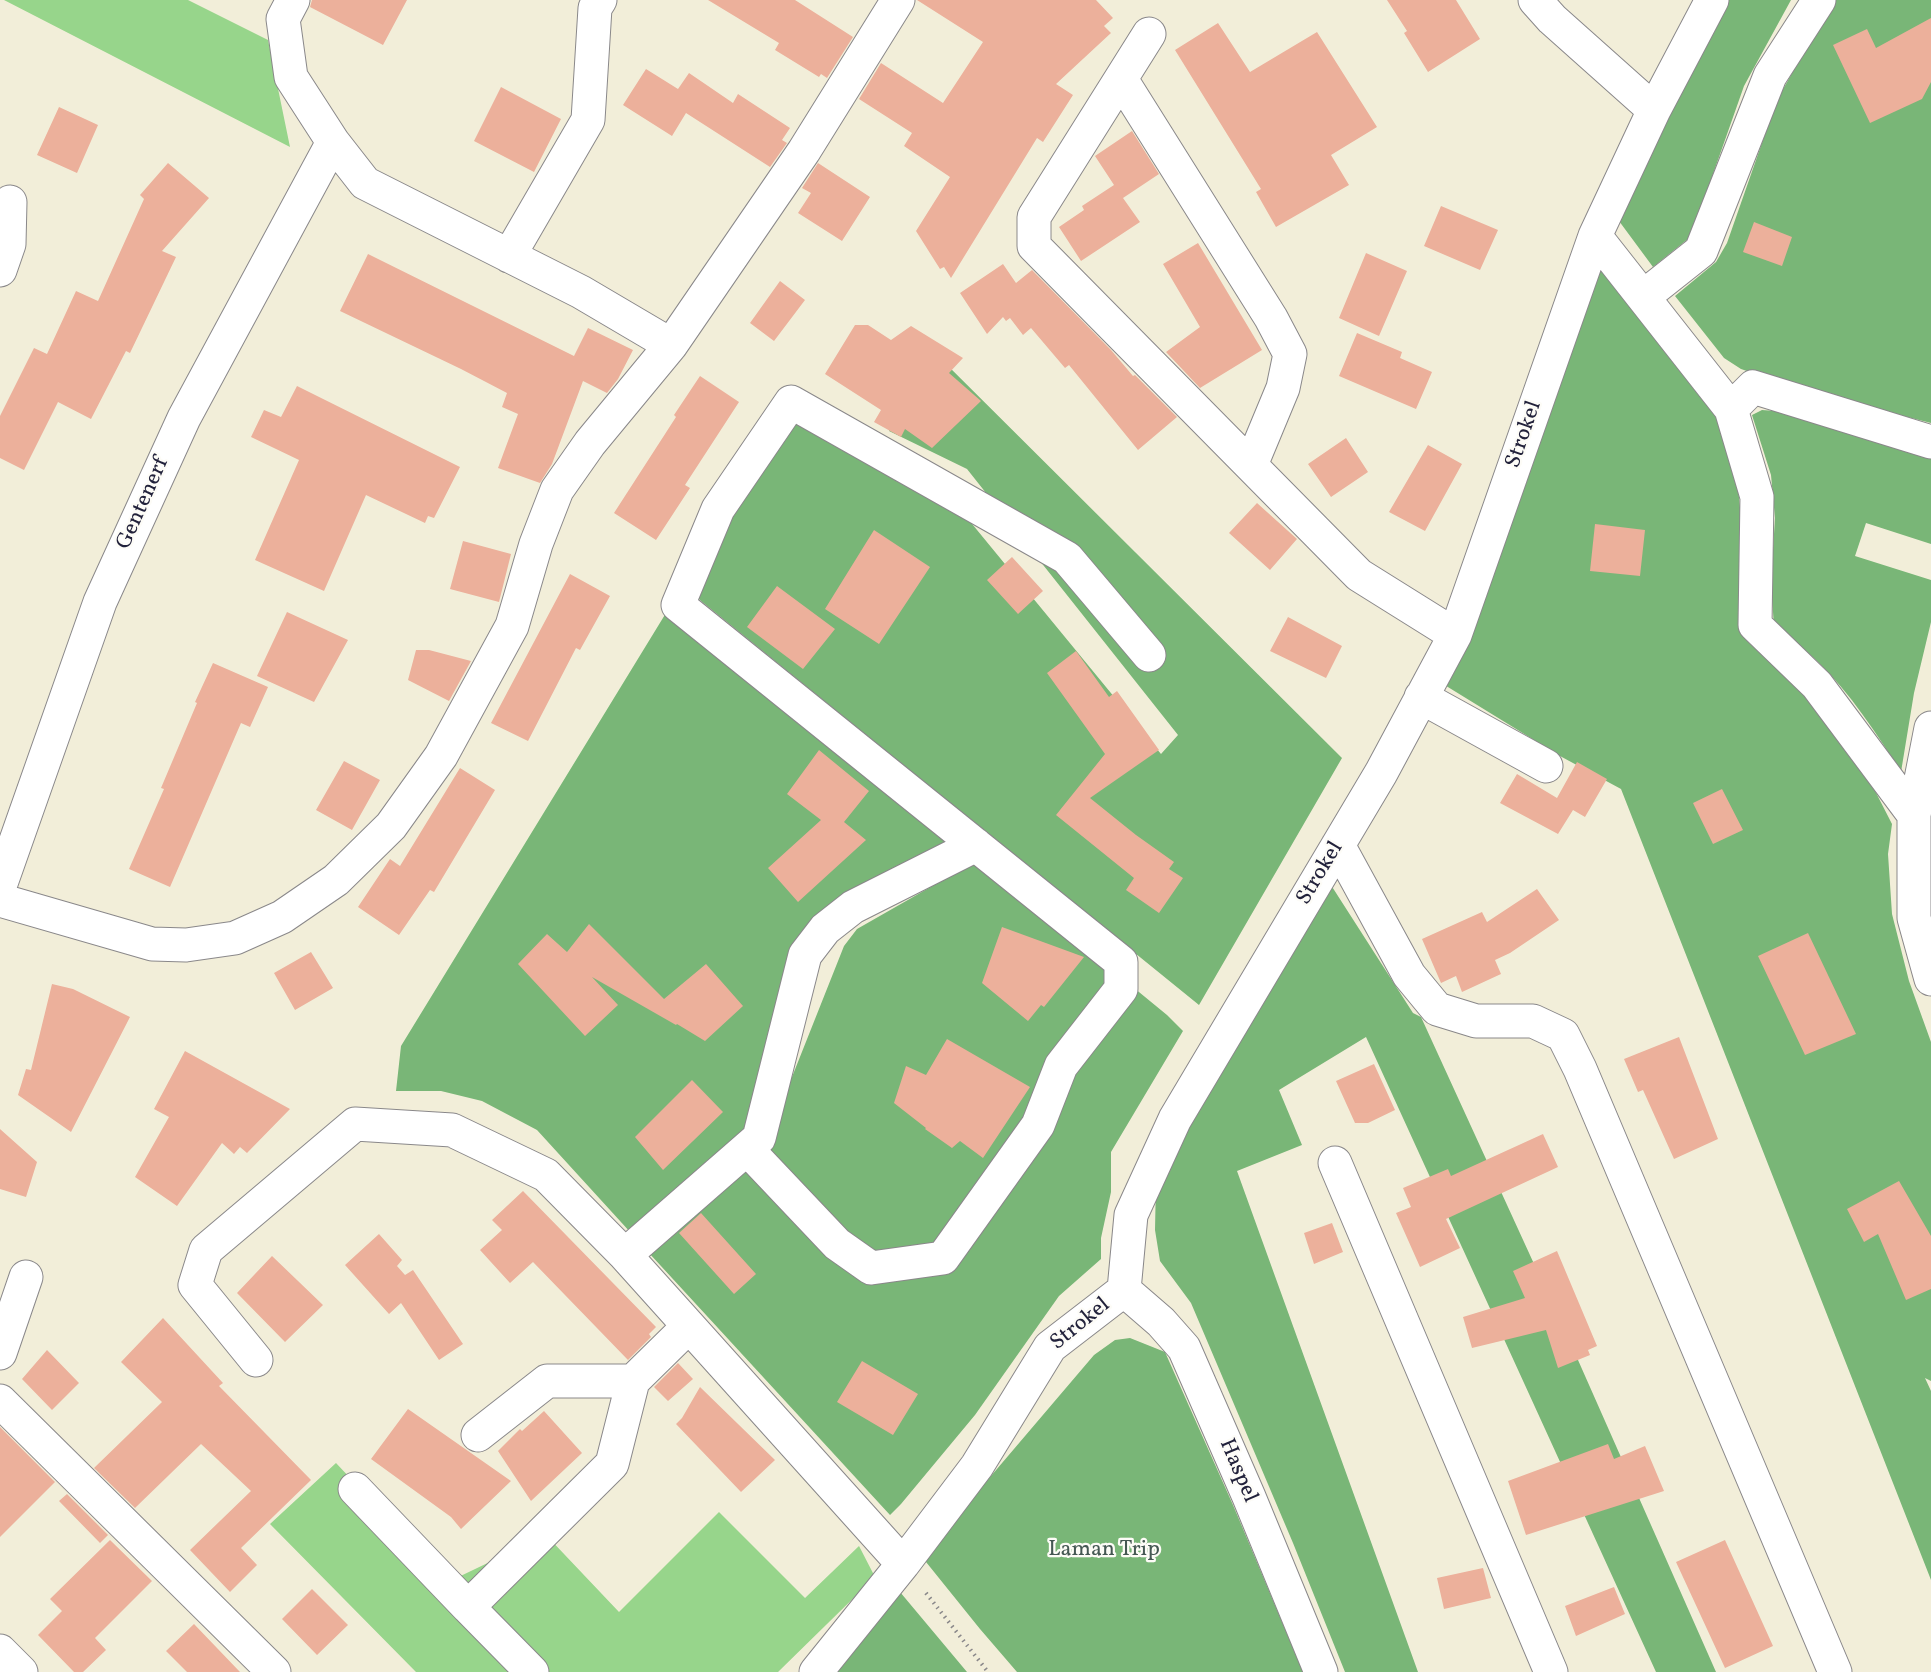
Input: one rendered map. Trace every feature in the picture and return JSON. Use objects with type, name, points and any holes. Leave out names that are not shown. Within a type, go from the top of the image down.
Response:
[{"type":"street","points":[[293,0],[283,19],[291,77],[333,142],[365,183],[581,292],[671,345]]},
{"type":"street","points":[[508,256],[588,120],[595,8],[600,0]]},
{"type":"street","points":[[0,900],[152,944],[186,945],[235,938],[282,917],[336,880],[391,826],[441,756],[512,626],[536,544],[557,490],[590,443],[671,345],[804,151],[898,0]]},
{"type":"street","points":[[1535,0],[1552,19],[1654,110]]},
{"type":"street","name":"Strokel","points":[[816,1672],[903,1564],[976,1467],[1050,1347],[1124,1290],[1131,1215],[1175,1119],[1380,773],[1455,635],[1595,236],[1654,110],[1712,0]]},
{"type":"street","points":[[1642,297],[1701,251],[1770,76],[1819,0]]},
{"type":"street","points":[[1149,34],[1034,217],[1035,246],[1359,575],[1455,635]]},
{"type":"street","points":[[1121,79],[1271,318],[1290,354],[1283,388],[1251,465]]},
{"type":"street","name":"Gentenerf","points":[[0,886],[100,602],[184,418],[333,142]]},
{"type":"street","points":[[0,270],[9,244],[10,202]]},
{"type":"street","points":[[1595,236],[1731,409],[1757,497],[1755,625],[1817,685],[1914,815]]},
{"type":"street","points":[[1731,409],[1754,387],[1931,442]]},
{"type":"street","points":[[747,1149],[837,1244],[872,1268],[943,1258],[1038,1125],[1061,1066],[1121,989],[1121,962],[678,605],[718,509],[791,402],[1067,558],[1149,655]]},
{"type":"street","points":[[1422,697],[1546,765]]},
{"type":"street","points":[[1931,728],[1914,815],[1914,918],[1931,979]]},
{"type":"street","points":[[625,1255],[759,1138],[805,955],[825,929],[853,907],[976,845]]},
{"type":"street","points":[[1338,845],[1409,975],[1437,1009],[1476,1021],[1533,1021],[1563,1035],[1580,1069],[1835,1672]]},
{"type":"street","points":[[255,1360],[195,1285],[206,1250],[356,1124],[452,1130],[546,1174],[625,1255],[903,1564]]},
{"type":"street","points":[[1335,1163],[1551,1672]]},
{"type":"street","points":[[0,1353],[26,1277]]},
{"type":"street","name":"Haspel","points":[[1124,1290],[1161,1322],[1184,1347],[1321,1672]]},
{"type":"street","points":[[468,1607],[612,1464],[633,1382],[689,1326]]},
{"type":"street","points":[[478,1435],[547,1381],[633,1382]]},
{"type":"street","points":[[0,1401],[274,1672]]},
{"type":"street","points":[[355,1489],[532,1672]]},
{"type":"street","points":[[0,1651],[21,1672]]},
{"type":"path","points":[[903,1564],[988,1672]]},
{"type":"green space","points":[[4,0],[188,0],[268,40],[290,147]]},
{"type":"green space","points":[[1726,0],[1791,0],[1744,86],[1694,228],[1688,239],[1653,267],[1619,221],[1636,179]]},
{"type":"green space","points":[[1833,0],[1931,0],[1931,423],[1809,392],[1741,369],[1724,358],[1675,296],[1716,262],[1727,243],[1777,100]]},
{"type":"green space","points":[[1604,254],[1698,378],[1727,433],[1736,466],[1742,528],[1741,597],[1745,639],[1813,702],[1871,783],[1892,824],[1888,854],[1892,914],[1909,981],[1931,1042],[1931,1381],[1925,1378],[1931,1391],[1931,1580],[1621,789],[1560,756],[1443,684]]},
{"type":"green space","points":[[928,346],[1342,758],[1199,1005],[701,601],[684,583],[792,419],[945,491],[1161,754],[1178,735],[967,469],[889,431]]},
{"type":"green space","points":[[1762,410],[1775,411],[1931,454],[1931,544],[1866,523],[1855,556],[1931,580],[1931,622],[1914,693],[1901,772],[1872,728],[1830,674],[1813,657],[1774,627],[1771,582],[1775,518],[1771,475],[1752,415]]},
{"type":"green space","points":[[666,613],[955,842],[843,903],[745,1133],[631,1233],[537,1130],[482,1101],[441,1091],[396,1091],[401,1046]]},
{"type":"green space","points":[[978,860],[1167,1015],[1183,1031],[1111,1152],[1111,1192],[1101,1238],[1101,1259],[1059,1296],[975,1415],[890,1515],[649,1253],[765,1145],[844,946],[857,929]]},
{"type":"green space","points":[[1329,882],[1413,1013],[1421,1017],[1578,1360],[1716,1672],[1656,1672],[1366,1037],[1279,1090],[1302,1145],[1237,1171],[1418,1672],[1345,1672],[1191,1303],[1160,1261],[1155,1230],[1156,1181]]},
{"type":"green space","name":"Laman Trip","points":[[1130,1338],[1165,1352],[1233,1505],[1303,1672],[1017,1672],[922,1557],[1094,1355],[1115,1340]]},
{"type":"green space","points":[[336,1463],[448,1582],[546,1535],[619,1612],[719,1512],[805,1598],[859,1546],[875,1577],[778,1672],[416,1672],[270,1524]]},
{"type":"green space","points":[[895,1586],[967,1672],[828,1672]]},
{"type":"building","points":[[312,0],[407,0],[383,45],[310,7]]},
{"type":"building","points":[[708,0],[795,0],[853,37],[827,78],[821,74],[819,77],[775,50],[779,43]]},
{"type":"building","points":[[917,0],[1096,0],[1113,18],[1104,26],[1111,33],[1056,84],[1073,95],[1043,142],[1037,138],[951,278],[944,267],[940,269],[916,231],[950,177],[904,146],[912,133],[859,99],[881,63],[943,103],[983,42]]},
{"type":"building","points":[[1387,0],[1456,0],[1480,39],[1428,72],[1404,33],[1407,31]]},
{"type":"building","points":[[1931,18],[1931,82],[1922,99],[1870,123],[1833,45],[1867,29],[1876,48]]},
{"type":"building","points":[[1218,23],[1250,72],[1317,32],[1377,127],[1331,155],[1349,185],[1276,227],[1256,192],[1261,189],[1175,50]]},
{"type":"building","points":[[646,69],[678,89],[689,73],[733,103],[738,94],[790,128],[782,140],[787,143],[770,167],[686,113],[672,136],[623,105]]},
{"type":"building","points":[[501,87],[561,119],[534,172],[474,141]]},
{"type":"building","points":[[59,107],[98,125],[77,173],[37,155]]},
{"type":"building","points":[[1132,131],[1159,174],[1123,198],[1140,222],[1081,261],[1059,227],[1084,210],[1082,206],[1114,185],[1095,156]]},
{"type":"building","points":[[168,163],[209,198],[162,251],[176,257],[130,353],[126,351],[91,419],[58,402],[24,470],[0,458],[0,416],[34,348],[47,354],[76,291],[98,301],[144,199],[140,195]]},
{"type":"building","points":[[818,163],[870,197],[842,241],[798,213],[811,193],[802,188]]},
{"type":"building","points":[[1441,206],[1498,230],[1480,270],[1424,246]]},
{"type":"building","points":[[1754,222],[1792,237],[1782,266],[1743,252]]},
{"type":"building","points":[[1198,243],[1262,350],[1200,388],[1166,352],[1200,327],[1163,264]]},
{"type":"building","points":[[1366,253],[1407,271],[1379,336],[1339,318]]},
{"type":"building","points":[[368,254],[574,356],[588,328],[633,350],[618,379],[607,393],[583,381],[552,464],[540,483],[498,468],[518,414],[502,407],[507,393],[340,311]]},
{"type":"building","points":[[1003,264],[1016,283],[1032,270],[1111,350],[1133,376],[1135,375],[1177,417],[1138,450],[1069,365],[1065,368],[1031,328],[1023,335],[1010,318],[1006,321],[1003,317],[987,334],[960,293]]},
{"type":"building","points":[[780,281],[805,300],[774,341],[750,323]]},
{"type":"building","points":[[855,325],[868,325],[891,340],[911,326],[963,358],[949,373],[981,401],[932,448],[905,429],[901,437],[874,422],[881,410],[825,374]]},
{"type":"building","points":[[1357,333],[1402,352],[1400,358],[1432,372],[1416,409],[1339,376]]},
{"type":"building","points":[[700,376],[739,402],[685,485],[690,488],[656,540],[614,513]]},
{"type":"building","points":[[297,386],[460,467],[434,518],[428,516],[425,523],[366,495],[324,591],[255,560],[299,460],[251,437],[264,410],[281,417]]},
{"type":"building","points":[[1346,438],[1368,472],[1331,497],[1308,464]]},
{"type":"building","points":[[1428,445],[1462,464],[1425,531],[1389,512]]},
{"type":"building","points":[[1257,503],[1297,539],[1270,570],[1229,533]]},
{"type":"building","points":[[1595,524],[1645,530],[1640,576],[1590,571]]},
{"type":"building","points":[[874,530],[930,567],[879,644],[825,609]]},
{"type":"building","points":[[463,541],[511,554],[499,602],[450,589]]},
{"type":"building","points":[[1012,557],[1043,591],[1018,614],[987,580]]},
{"type":"building","points":[[570,574],[610,596],[580,650],[576,648],[528,741],[491,723]]},
{"type":"building","points":[[777,586],[835,629],[803,669],[747,627]]},
{"type":"building","points":[[287,612],[348,640],[314,702],[257,676]]},
{"type":"building","points":[[1288,617],[1342,646],[1326,678],[1270,651]]},
{"type":"building","points":[[416,650],[429,650],[471,661],[449,701],[408,680]]},
{"type":"building","points":[[1076,651],[1109,697],[1117,691],[1159,750],[1090,798],[1174,862],[1169,869],[1183,878],[1159,913],[1126,890],[1134,878],[1056,815],[1105,754],[1047,673]]},
{"type":"building","points":[[213,663],[268,687],[250,727],[241,723],[170,887],[129,869],[164,789],[161,788]]},
{"type":"building","points":[[819,750],[869,791],[844,822],[866,840],[798,902],[768,868],[821,820],[787,794]]},
{"type":"building","points":[[344,761],[380,780],[352,830],[316,810]]},
{"type":"building","points":[[1577,762],[1607,779],[1585,817],[1573,810],[1558,834],[1500,803],[1517,774],[1557,798]]},
{"type":"building","points":[[460,768],[495,790],[434,892],[430,890],[399,935],[358,907],[390,859],[400,866]]},
{"type":"building","points":[[1722,789],[1743,830],[1713,844],[1693,803]]},
{"type":"building","points":[[1537,889],[1559,920],[1510,953],[1495,960],[1501,974],[1462,992],[1456,976],[1441,983],[1422,939],[1482,912],[1487,922]]},
{"type":"building","points":[[589,924],[664,999],[706,964],[743,1006],[705,1041],[592,977],[618,1005],[585,1036],[518,964],[547,934],[567,952]]},
{"type":"building","points":[[1002,927],[1084,957],[1044,1007],[1041,1005],[1028,1021],[982,983]]},
{"type":"building","points":[[1808,933],[1856,1034],[1805,1055],[1758,956]]},
{"type":"building","points":[[311,952],[333,988],[295,1010],[274,973]]},
{"type":"building","points":[[52,984],[73,989],[130,1017],[71,1132],[18,1095],[26,1069],[31,1070]]},
{"type":"building","points":[[1679,1037],[1718,1139],[1674,1159],[1643,1090],[1638,1092],[1624,1059]]},
{"type":"building","points":[[947,1039],[1030,1087],[983,1158],[960,1141],[952,1148],[894,1103],[906,1066],[926,1075]]},
{"type":"building","points":[[185,1051],[290,1109],[247,1153],[240,1147],[234,1154],[222,1143],[177,1206],[135,1177],[169,1117],[154,1109]]},
{"type":"building","points":[[1374,1064],[1395,1110],[1368,1123],[1355,1123],[1336,1081]]},
{"type":"building","points":[[692,1080],[723,1112],[663,1170],[635,1137]]},
{"type":"building","points":[[0,1129],[37,1162],[26,1197],[0,1189]]},
{"type":"building","points":[[1543,1134],[1558,1167],[1446,1219],[1460,1248],[1420,1267],[1396,1213],[1411,1207],[1403,1188],[1448,1169],[1451,1176]]},
{"type":"building","points":[[1899,1181],[1931,1236],[1931,1289],[1906,1300],[1878,1234],[1864,1242],[1847,1209]]},
{"type":"building","points":[[523,1191],[656,1327],[649,1334],[651,1337],[628,1360],[533,1262],[510,1283],[480,1250],[502,1230],[492,1220]]},
{"type":"building","points":[[701,1213],[756,1274],[734,1294],[679,1233]]},
{"type":"building","points":[[1332,1223],[1343,1252],[1314,1264],[1304,1233]]},
{"type":"building","points":[[379,1234],[402,1260],[397,1266],[405,1275],[413,1270],[463,1344],[439,1360],[401,1303],[389,1314],[345,1265]]},
{"type":"building","points":[[1557,1251],[1597,1346],[1588,1350],[1590,1355],[1558,1368],[1546,1330],[1472,1348],[1463,1317],[1525,1298],[1513,1271]]},
{"type":"building","points":[[272,1256],[323,1305],[285,1342],[237,1293]]},
{"type":"building","points":[[163,1318],[223,1383],[219,1386],[311,1480],[241,1548],[257,1565],[230,1592],[190,1550],[251,1491],[201,1444],[135,1508],[94,1468],[162,1402],[121,1362]]},
{"type":"building","points":[[47,1350],[79,1383],[52,1410],[22,1379]]},
{"type":"building","points":[[862,1361],[918,1394],[893,1435],[837,1402]]},
{"type":"building","points":[[678,1363],[693,1379],[668,1401],[654,1387]]},
{"type":"building","points":[[700,1387],[775,1460],[741,1492],[676,1424]]},
{"type":"building","points":[[408,1409],[511,1481],[461,1529],[451,1517],[371,1459]]},
{"type":"building","points":[[544,1411],[582,1453],[531,1501],[498,1451],[520,1429],[522,1431]]},
{"type":"building","points":[[0,1427],[55,1482],[0,1537]]},
{"type":"building","points":[[1608,1444],[1614,1459],[1645,1446],[1664,1491],[1526,1535],[1508,1481]]},
{"type":"building","points":[[67,1494],[108,1535],[100,1543],[59,1501]]},
{"type":"building","points":[[110,1540],[152,1581],[95,1638],[106,1650],[83,1672],[74,1672],[38,1635],[62,1611],[50,1599]]},
{"type":"building","points":[[1725,1540],[1773,1646],[1725,1668],[1676,1562]]},
{"type":"building","points":[[1483,1568],[1491,1598],[1444,1609],[1437,1578]]},
{"type":"building","points":[[1614,1587],[1625,1614],[1576,1636],[1565,1606]]},
{"type":"building","points":[[312,1589],[348,1625],[317,1655],[282,1619]]},
{"type":"building","points":[[194,1624],[240,1672],[187,1672],[166,1651]]}]
